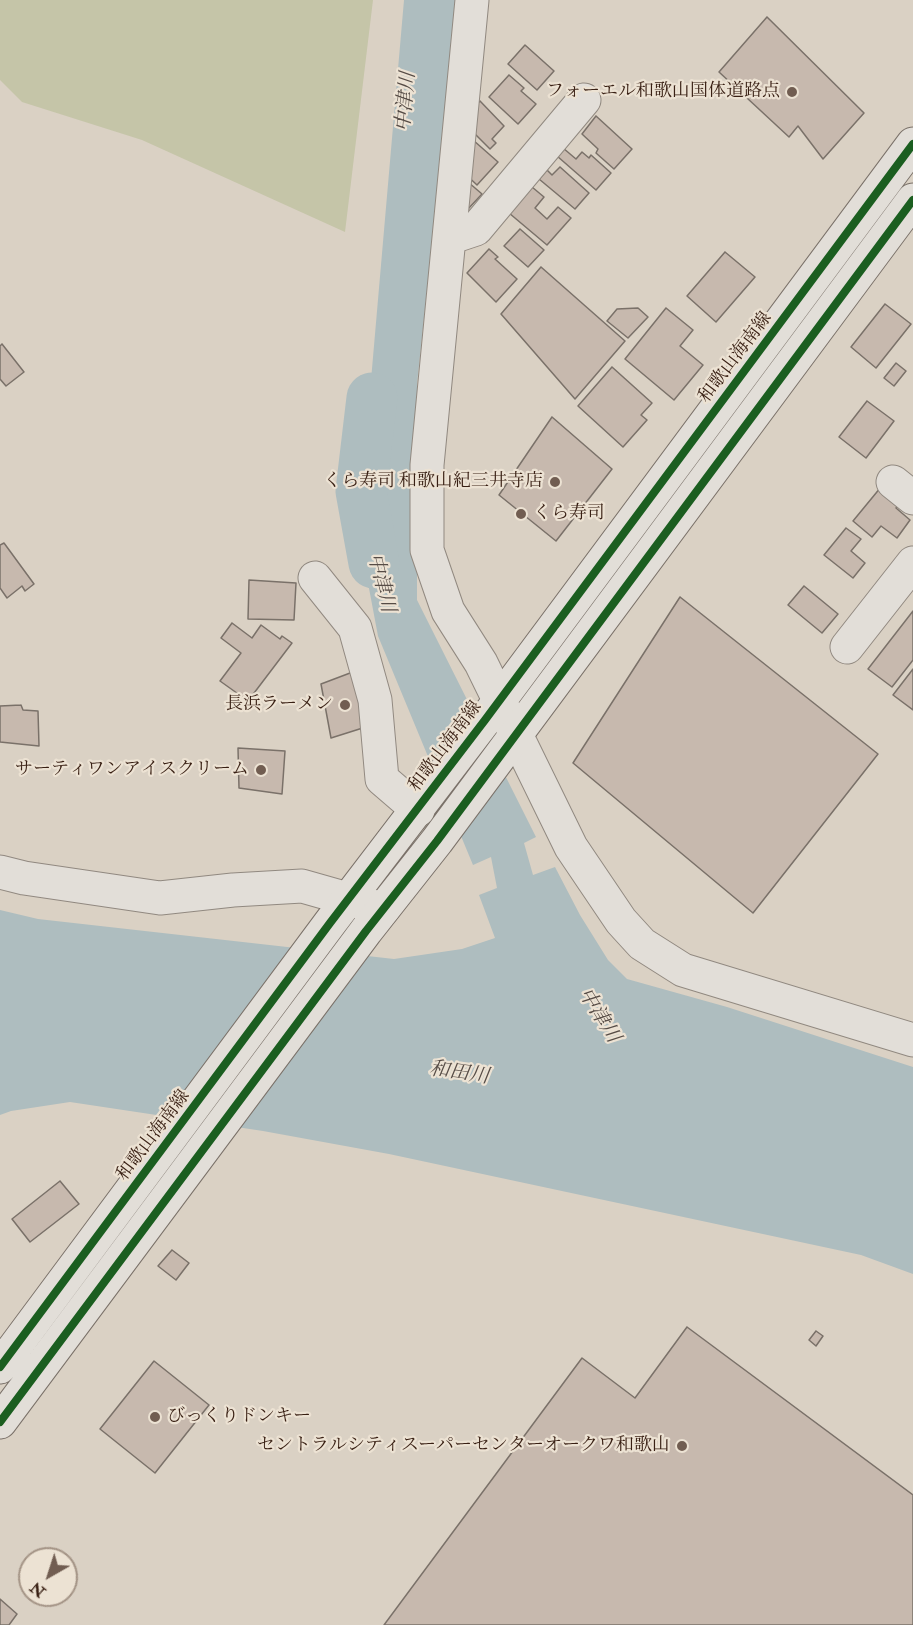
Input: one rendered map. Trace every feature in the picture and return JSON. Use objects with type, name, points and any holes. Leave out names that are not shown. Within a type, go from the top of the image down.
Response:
[{"type":"main road","points":[[472,0],[427,465],[427,550],[448,611],[481,663],[492,710],[571,847],[621,921],[642,944],[683,970],[913,1040]]},
{"type":"main road","points":[[450,238],[476,229],[584,100]]},
{"type":"main road","name":"和歌山海南線","points":[[0,1367],[913,144]]},
{"type":"main road","points":[[0,1422],[913,200]]},
{"type":"main road","points":[[847,647],[913,563]]},
{"type":"main road","points":[[315,578],[356,628],[375,700],[382,779],[420,807]]},
{"type":"main road","points":[[0,872],[24,878],[160,898],[233,890],[302,886],[339,911],[375,920]]},
{"type":"green space","points":[[0,0],[373,0],[345,232],[142,140],[22,102],[0,80]]},
{"type":"water","name":"和田川","points":[[404,0],[458,0],[417,384],[417,600],[536,837],[524,843],[533,875],[555,867],[580,915],[608,960],[627,979],[727,1007],[913,1067],[913,1274],[861,1255],[389,1154],[263,1131],[70,1102],[11,1111],[0,1115],[0,910],[38,919],[394,959],[462,949],[495,938],[479,895],[497,888],[491,857],[473,865],[378,636],[358,530]]},
{"type":"building","name":"フォーエル和歌山国体道路点","points":[[767,17],[864,113],[823,159],[798,126],[789,137],[719,72]]},
{"type":"building","points":[[525,45],[554,71],[537,90],[508,64]]},
{"type":"building","points":[[509,75],[524,88],[521,91],[536,104],[518,124],[489,97]]},
{"type":"building","points":[[480,101],[504,126],[492,139],[496,143],[490,149],[465,124],[466,116]]},
{"type":"building","points":[[596,116],[632,149],[614,169],[596,153],[598,149],[582,134]]},
{"type":"building","points":[[473,140],[498,162],[477,185],[459,168]]},
{"type":"building","points":[[563,148],[576,159],[582,152],[589,158],[591,155],[611,173],[596,190],[557,156]]},
{"type":"building","points":[[560,167],[589,193],[575,209],[539,179],[547,170],[552,175]]},
{"type":"building","points":[[461,176],[482,194],[468,209]]},
{"type":"building","points":[[532,187],[544,197],[535,208],[547,219],[558,207],[571,218],[547,245],[509,213]]},
{"type":"building","points":[[520,229],[544,250],[528,267],[504,246]]},
{"type":"building","points":[[489,249],[498,257],[495,259],[517,279],[496,302],[467,273]]},
{"type":"building","points":[[725,252],[755,277],[716,322],[687,296]]},
{"type":"building","points":[[541,267],[625,341],[575,399],[501,314]]},
{"type":"building","points":[[885,304],[911,324],[876,368],[851,347]]},
{"type":"building","points":[[638,308],[648,317],[628,338],[607,321],[617,309]]},
{"type":"building","points":[[666,308],[693,330],[680,346],[703,365],[674,400],[625,359]]},
{"type":"building","points":[[2,344],[24,372],[6,386],[0,379],[0,346]]},
{"type":"building","points":[[896,363],[906,371],[894,386],[884,378]]},
{"type":"building","points":[[612,367],[652,403],[641,415],[647,420],[623,447],[578,406]]},
{"type":"building","points":[[867,401],[894,421],[866,458],[839,437]]},
{"type":"building","name":"くら寿司 和歌山紀三井寺店","points":[[552,417],[612,469],[556,541],[499,495]]},
{"type":"building","points":[[881,487],[897,506],[896,508],[910,520],[897,538],[881,526],[872,537],[853,521]]},
{"type":"building","points":[[846,528],[861,539],[851,551],[865,563],[853,578],[824,555]]},
{"type":"building","points":[[4,543],[34,584],[25,591],[22,586],[7,598],[0,588],[0,545]]},
{"type":"building","points":[[249,580],[296,583],[294,620],[248,619]]},
{"type":"building","points":[[804,586],[838,614],[822,633],[788,605]]},
{"type":"building","points":[[680,597],[878,754],[753,913],[573,763]]},
{"type":"building","points":[[913,611],[913,660],[892,687],[868,669]]},
{"type":"building","points":[[232,623],[252,638],[261,625],[280,639],[282,636],[292,643],[248,701],[220,681],[241,653],[221,638]]},
{"type":"building","points":[[913,669],[913,710],[893,695]]},
{"type":"building","name":"長浜ラーメン","points":[[358,670],[369,726],[331,738],[321,684]]},
{"type":"building","points":[[21,705],[23,710],[38,711],[39,746],[0,742],[0,706]]},
{"type":"building","name":"サーティワンアイスクリーム","points":[[238,748],[285,751],[282,794],[239,788]]},
{"type":"building","points":[[60,1181],[79,1204],[30,1242],[12,1219]]},
{"type":"building","points":[[172,1250],[189,1263],[176,1280],[158,1266]]},
{"type":"building","name":"セントラルシティスーパーセンターオークワ和歌山","points":[[687,1327],[913,1495],[913,1625],[384,1625],[582,1358],[635,1398]]},
{"type":"building","points":[[816,1331],[823,1336],[816,1346],[809,1340]]},
{"type":"building","name":"びっくりドンキー","points":[[154,1361],[209,1405],[155,1473],[100,1429]]},
{"type":"building","points":[[0,1599],[17,1614],[9,1625],[0,1625]]},
{"type":"waterway","name":"中津川","points":[[372,398],[361,491],[374,563]]},
{"type":"cycle path","points":[[0,1367],[913,144]]},
{"type":"cycle path","points":[[0,1422],[366,931],[437,841],[913,200]]},
{"type":"place","name":"フォーエル和歌山国体道路点","points":[[792,92]]},
{"type":"place","name":"くら寿司 和歌山紀三井寺店","points":[[555,482]]},
{"type":"place","name":"くら寿司","points":[[521,514]]},
{"type":"place","name":"長浜ラーメン","points":[[345,705]]},
{"type":"place","name":"サーティワンアイスクリーム","points":[[261,770]]},
{"type":"place","name":"びっくりドンキー","points":[[155,1417]]},
{"type":"place","name":"セントラルシティスーパーセンターオークワ和歌山","points":[[682,1446]]}]
